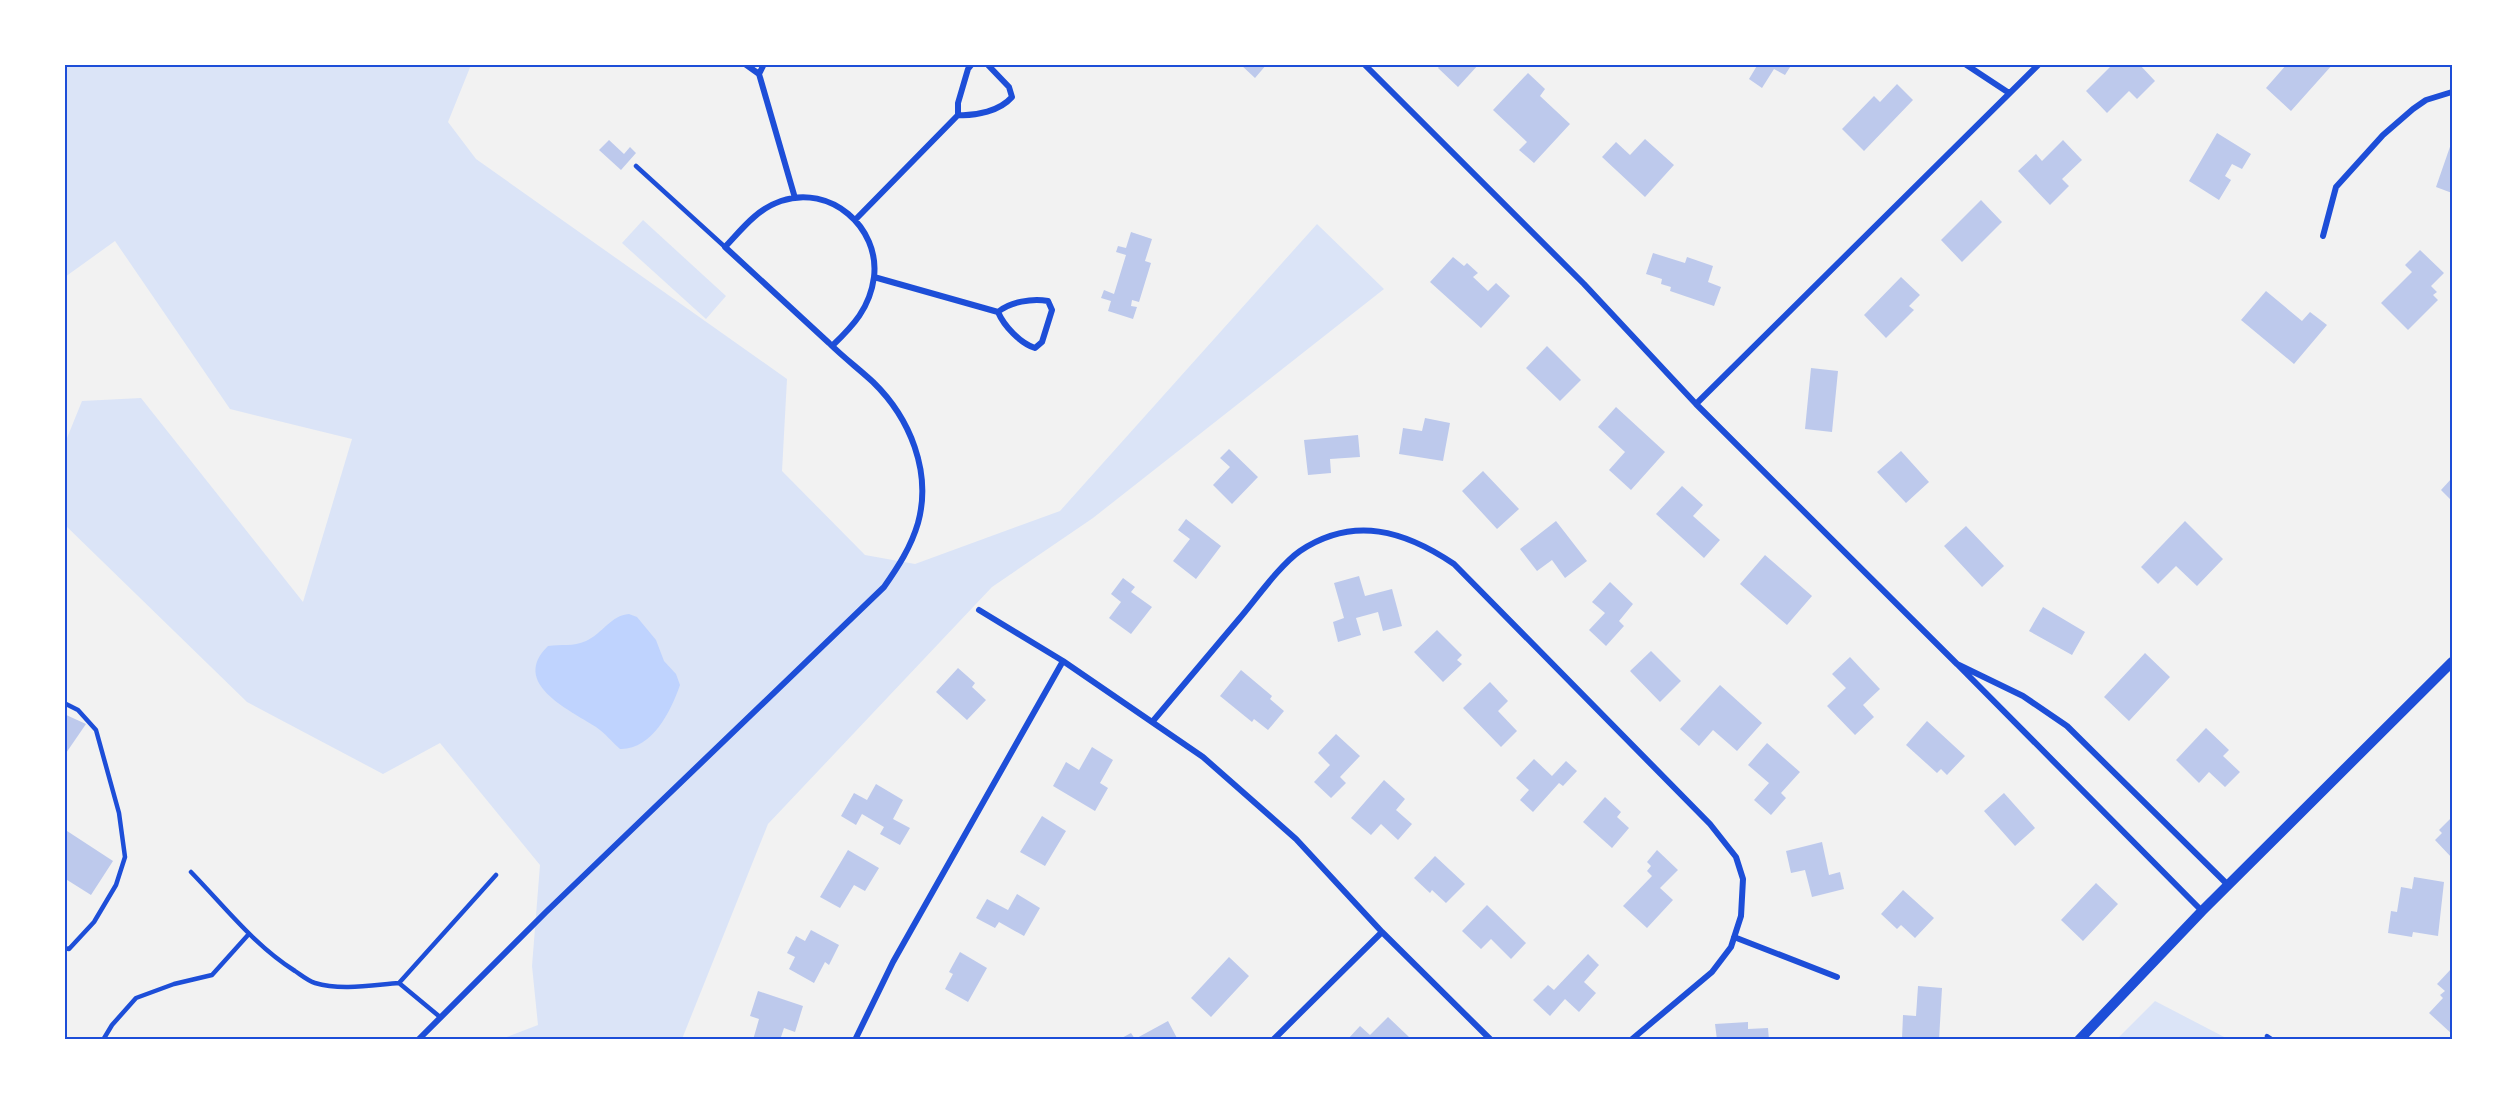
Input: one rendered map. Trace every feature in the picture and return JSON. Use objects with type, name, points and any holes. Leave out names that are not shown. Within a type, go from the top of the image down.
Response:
[{"type":"street","points":[[745,64],[759,74],[795,198]]},
{"type":"street","points":[[759,74],[764,64]]},
{"type":"street","points":[[856,219],[958,115],[958,103],[968,69],[972,64]]},
{"type":"street","points":[[958,115],[971,116],[1005,105],[1012,97],[1009,87],[987,64]]},
{"type":"street","points":[[1364,64],[1584,284],[1696,405],[2202,911]]},
{"type":"street","points":[[1965,64],[2009,93]]},
{"type":"street","points":[[1696,405],[2039,64]]},
{"type":"street","points":[[2323,237],[2336,187],[2344,178],[2383,135],[2413,108],[2426,100],[2452,92]]},
{"type":"street","points":[[418,1040],[884,587],[903,560],[918,522],[922,486],[919,455],[905,424],[875,384],[832,346],[725,247],[758,214],[782,201],[795,198],[829,202],[856,219],[862,227],[872,253],[874,277],[863,312],[855,324],[832,346]]},
{"type":"street","points":[[874,277],[998,312]]},
{"type":"street","points":[[1040,299],[1048,301],[1052,310],[1042,342],[1035,348],[1027,345],[1002,322],[998,312],[1006,305],[1040,299]]},
{"type":"street","points":[[1153,721],[1273,579],[1299,552],[1324,539],[1361,530],[1398,534],[1427,546],[1454,564],[1710,824],[1736,857],[1743,879],[1741,916],[1731,947],[1712,972],[1631,1040]]},
{"type":"street","points":[[979,610],[1063,661],[1203,757],[1296,839],[1382,932],[1491,1040]]},
{"type":"street","points":[[855,1040],[893,962],[1063,661]]},
{"type":"street","points":[[2079,1040],[2202,911],[2452,662]]},
{"type":"street","points":[[1957,664],[2023,696],[2067,726],[2228,885]]},
{"type":"street","points":[[1273,1040],[1382,932]]},
{"type":"street","points":[[1734,937],[1837,977]]},
{"type":"lane","points":[[636,165],[725,247]]},
{"type":"lane","points":[[64,703],[78,710],[96,730],[119,813],[125,857],[116,885],[94,922],[69,950],[64,948]]},
{"type":"lane","points":[[191,872],[248,935],[278,960],[314,983],[350,987],[399,983],[496,875]]},
{"type":"lane","points":[[103,1040],[112,1025],[136,998],[174,984],[212,975],[248,935]]},
{"type":"lane","points":[[399,983],[440,1017]]},
{"type":"lane","points":[[2267,1036],[2273,1040]]},
{"type":"shaded area","points":[[65,65],[471,65],[448,122],[476,159],[787,379],[782,471],[865,555],[915,564],[1060,511],[1317,224],[1384,289],[1093,518],[992,587],[768,824],[682,1039],[499,1040],[538,1025],[532,966],[540,865],[440,743],[383,774],[247,702],[65,525],[65,443],[82,401],[141,398],[303,602],[352,439],[230,409],[115,241],[65,277]]},
{"type":"shaded area","points":[[643,220],[726,296],[706,319],[622,243]]},
{"type":"shaded area","points":[[2155,1001],[2228,1039],[2117,1039]]},
{"type":"water","points":[[629,614],[637,617],[656,640],[664,661],[676,674],[680,685],[665,717],[651,736],[631,748],[620,749],[599,729],[547,694],[539,683],[536,672],[538,659],[548,646],[581,643],[592,638],[612,621]]},
{"type":"building","points":[[1240,64],[1267,64],[1255,78]]},
{"type":"building","points":[[1441,64],[1479,64],[1458,87],[1438,68]]},
{"type":"building","points":[[1758,64],[1792,64],[1785,75],[1774,69],[1762,88],[1749,79]]},
{"type":"building","points":[[2113,64],[2139,64],[2155,81],[2137,99],[2129,91],[2107,113],[2086,91]]},
{"type":"building","points":[[2287,64],[2333,64],[2291,111],[2266,88]]},
{"type":"building","points":[[1528,73],[1545,89],[1540,96],[1570,124],[1534,163],[1519,150],[1527,142],[1493,110]]},
{"type":"building","points":[[1897,84],[1913,100],[1864,151],[1842,129],[1874,96],[1880,102]]},
{"type":"building","points":[[2217,133],[2251,154],[2242,169],[2232,164],[2225,176],[2231,180],[2219,200],[2189,181]]},
{"type":"building","points":[[1645,139],[1674,165],[1645,197],[1602,157],[1616,142],[1630,155]]},
{"type":"building","points":[[609,140],[624,154],[630,147],[636,153],[621,170],[599,150]]},
{"type":"building","points":[[2063,140],[2082,160],[2062,179],[2069,186],[2050,205],[2018,171],[2036,154],[2042,161]]},
{"type":"building","points":[[2452,141],[2452,193],[2436,187]]},
{"type":"building","points":[[1981,200],[2002,222],[1962,262],[1941,240]]},
{"type":"building","points":[[1131,232],[1152,239],[1145,261],[1151,263],[1139,302],[1132,300],[1131,306],[1137,307],[1133,319],[1108,311],[1111,301],[1101,298],[1104,290],[1114,294],[1126,255],[1116,252],[1118,246],[1126,248]]},
{"type":"building","points":[[2420,250],[2444,273],[2431,286],[2437,292],[2433,295],[2438,300],[2408,330],[2381,303],[2412,272],[2405,265]]},
{"type":"building","points":[[1653,253],[1685,263],[1687,257],[1713,266],[1708,282],[1721,287],[1714,306],[1670,291],[1671,287],[1661,284],[1662,279],[1646,274]]},
{"type":"building","points":[[1453,257],[1464,266],[1467,263],[1478,273],[1473,277],[1488,291],[1496,283],[1510,296],[1481,328],[1430,282]]},
{"type":"building","points":[[1901,277],[1920,295],[1909,306],[1914,310],[1886,338],[1864,315]]},
{"type":"building","points":[[2266,291],[2302,321],[2310,312],[2327,325],[2294,364],[2241,320]]},
{"type":"building","points":[[1547,346],[1581,380],[1560,401],[1526,368]]},
{"type":"building","points":[[1811,368],[1838,371],[1832,432],[1805,429]]},
{"type":"building","points":[[1616,407],[1665,452],[1631,490],[1609,470],[1625,452],[1598,427]]},
{"type":"building","points":[[1425,418],[1450,423],[1443,461],[1399,454],[1403,428],[1422,431]]},
{"type":"building","points":[[1358,435],[1360,457],[1330,459],[1331,473],[1308,475],[1304,440]]},
{"type":"building","points":[[1229,449],[1258,477],[1232,504],[1213,485],[1230,467],[1220,458]]},
{"type":"building","points":[[1901,451],[1929,482],[1906,503],[1877,472]]},
{"type":"building","points":[[1483,471],[1519,509],[1497,529],[1462,491]]},
{"type":"building","points":[[2452,478],[2452,501],[2441,490]]},
{"type":"building","points":[[1682,486],[1703,505],[1693,516],[1720,540],[1704,558],[1656,514]]},
{"type":"building","points":[[1186,519],[1221,546],[1196,579],[1173,561],[1190,539],[1178,530]]},
{"type":"building","points":[[1556,521],[1587,561],[1565,578],[1552,560],[1537,571],[1520,549]]},
{"type":"building","points":[[2185,521],[2223,559],[2197,586],[2176,566],[2158,584],[2141,567]]},
{"type":"building","points":[[1966,526],[2004,566],[1982,587],[1944,546]]},
{"type":"building","points":[[1765,555],[1812,596],[1787,625],[1740,584]]},
{"type":"building","points":[[1359,576],[1365,596],[1392,589],[1402,626],[1383,631],[1378,612],[1356,618],[1361,635],[1338,642],[1333,622],[1344,618],[1334,583]]},
{"type":"building","points":[[1123,578],[1135,587],[1131,592],[1152,607],[1131,634],[1109,618],[1121,602],[1111,594]]},
{"type":"building","points":[[1610,582],[1633,604],[1619,621],[1624,626],[1606,646],[1589,630],[1605,613],[1592,602]]},
{"type":"building","points":[[2043,607],[2085,632],[2072,655],[2029,631]]},
{"type":"building","points":[[1437,630],[1462,655],[1457,660],[1462,664],[1443,682],[1414,652]]},
{"type":"building","points":[[1651,651],[1681,681],[1660,702],[1630,671]]},
{"type":"building","points":[[2145,653],[2170,677],[2129,721],[2104,697]]},
{"type":"building","points":[[1850,657],[1880,689],[1863,705],[1874,717],[1855,735],[1827,706],[1846,688],[1832,674]]},
{"type":"building","points":[[958,668],[975,683],[972,687],[986,700],[967,720],[936,692]]},
{"type":"building","points":[[1241,670],[1272,696],[1270,699],[1284,711],[1268,730],[1254,719],[1252,722],[1220,696]]},
{"type":"building","points":[[1490,682],[1508,701],[1498,711],[1517,731],[1501,747],[1463,708]]},
{"type":"building","points":[[1720,685],[1762,723],[1737,751],[1713,730],[1699,746],[1680,729]]},
{"type":"building","points":[[64,714],[86,724],[64,756]]},
{"type":"building","points":[[1927,721],[1965,756],[1947,775],[1941,769],[1937,773],[1906,745]]},
{"type":"building","points":[[2206,728],[2229,750],[2223,756],[2240,772],[2225,787],[2209,772],[2199,783],[2176,760]]},
{"type":"building","points":[[1336,734],[1360,756],[1340,777],[1346,783],[1331,798],[1314,782],[1330,765],[1318,753]]},
{"type":"building","points":[[1767,743],[1800,772],[1781,793],[1786,798],[1771,815],[1754,800],[1769,783],[1748,765]]},
{"type":"building","points":[[1092,747],[1113,760],[1100,783],[1108,788],[1095,811],[1053,786],[1066,762],[1079,770]]},
{"type":"building","points":[[1534,759],[1552,776],[1566,761],[1577,771],[1563,786],[1559,783],[1533,812],[1520,800],[1529,790],[1516,778]]},
{"type":"building","points":[[1384,780],[1405,799],[1396,810],[1412,824],[1398,840],[1381,824],[1371,835],[1351,818]]},
{"type":"building","points":[[876,784],[903,800],[893,819],[910,828],[900,845],[880,834],[884,827],[862,814],[856,825],[841,816],[854,793],[867,800]]},
{"type":"building","points":[[2004,793],[2035,828],[2015,846],[1984,811]]},
{"type":"building","points":[[1605,797],[1621,812],[1617,817],[1629,828],[1612,848],[1583,822]]},
{"type":"building","points":[[1042,816],[1066,831],[1045,866],[1020,852]]},
{"type":"building","points":[[2452,817],[2452,858],[2435,840],[2442,833],[2439,830]]},
{"type":"building","points":[[64,829],[113,861],[91,895],[64,878]]},
{"type":"building","points":[[1822,842],[1829,875],[1840,872],[1844,889],[1812,897],[1805,870],[1791,873],[1786,851]]},
{"type":"building","points":[[848,850],[879,868],[865,891],[854,885],[840,908],[820,897]]},
{"type":"building","points":[[1657,850],[1678,870],[1660,888],[1673,900],[1647,928],[1623,906],[1652,876],[1647,871],[1651,866],[1647,862]]},
{"type":"building","points":[[1435,856],[1465,884],[1446,903],[1432,890],[1430,893],[1414,878]]},
{"type":"building","points":[[2414,877],[2444,882],[2438,936],[2413,932],[2412,937],[2388,933],[2391,911],[2397,912],[2401,887],[2412,889]]},
{"type":"building","points":[[2096,883],[2118,904],[2083,941],[2061,920]]},
{"type":"building","points":[[1903,890],[1934,918],[1915,938],[1901,925],[1897,929],[1881,914]]},
{"type":"building","points":[[1017,894],[1040,908],[1024,936],[999,922],[995,928],[976,918],[987,899],[1008,910]]},
{"type":"building","points":[[1487,905],[1526,943],[1511,959],[1491,939],[1481,949],[1462,931]]},
{"type":"building","points":[[811,930],[839,945],[829,965],[825,962],[814,983],[789,969],[795,957],[787,953],[796,936],[805,941]]},
{"type":"building","points":[[960,952],[987,968],[968,1002],[945,989],[953,974],[949,972]]},
{"type":"building","points":[[1588,954],[1599,965],[1584,982],[1596,993],[1579,1012],[1565,999],[1550,1016],[1533,1000],[1548,985],[1554,990]]},
{"type":"building","points":[[1229,957],[1249,976],[1211,1017],[1191,998]]},
{"type":"building","points":[[2452,968],[2452,1034],[2429,1013],[2443,998],[2440,995],[2445,991],[2437,984]]},
{"type":"building","points":[[1918,986],[1942,988],[1939,1040],[1902,1039],[1903,1015],[1916,1016]]},
{"type":"building","points":[[758,991],[803,1006],[795,1032],[784,1028],[780,1040],[753,1040],[759,1019],[750,1016]]},
{"type":"building","points":[[1388,1017],[1409,1037],[1406,1040],[1347,1040],[1360,1026],[1370,1035]]},
{"type":"building","points":[[1168,1021],[1178,1040],[1118,1040],[1131,1033],[1135,1039]]},
{"type":"building","points":[[1748,1022],[1748,1029],[1768,1028],[1769,1040],[1717,1040],[1715,1024]]}]
